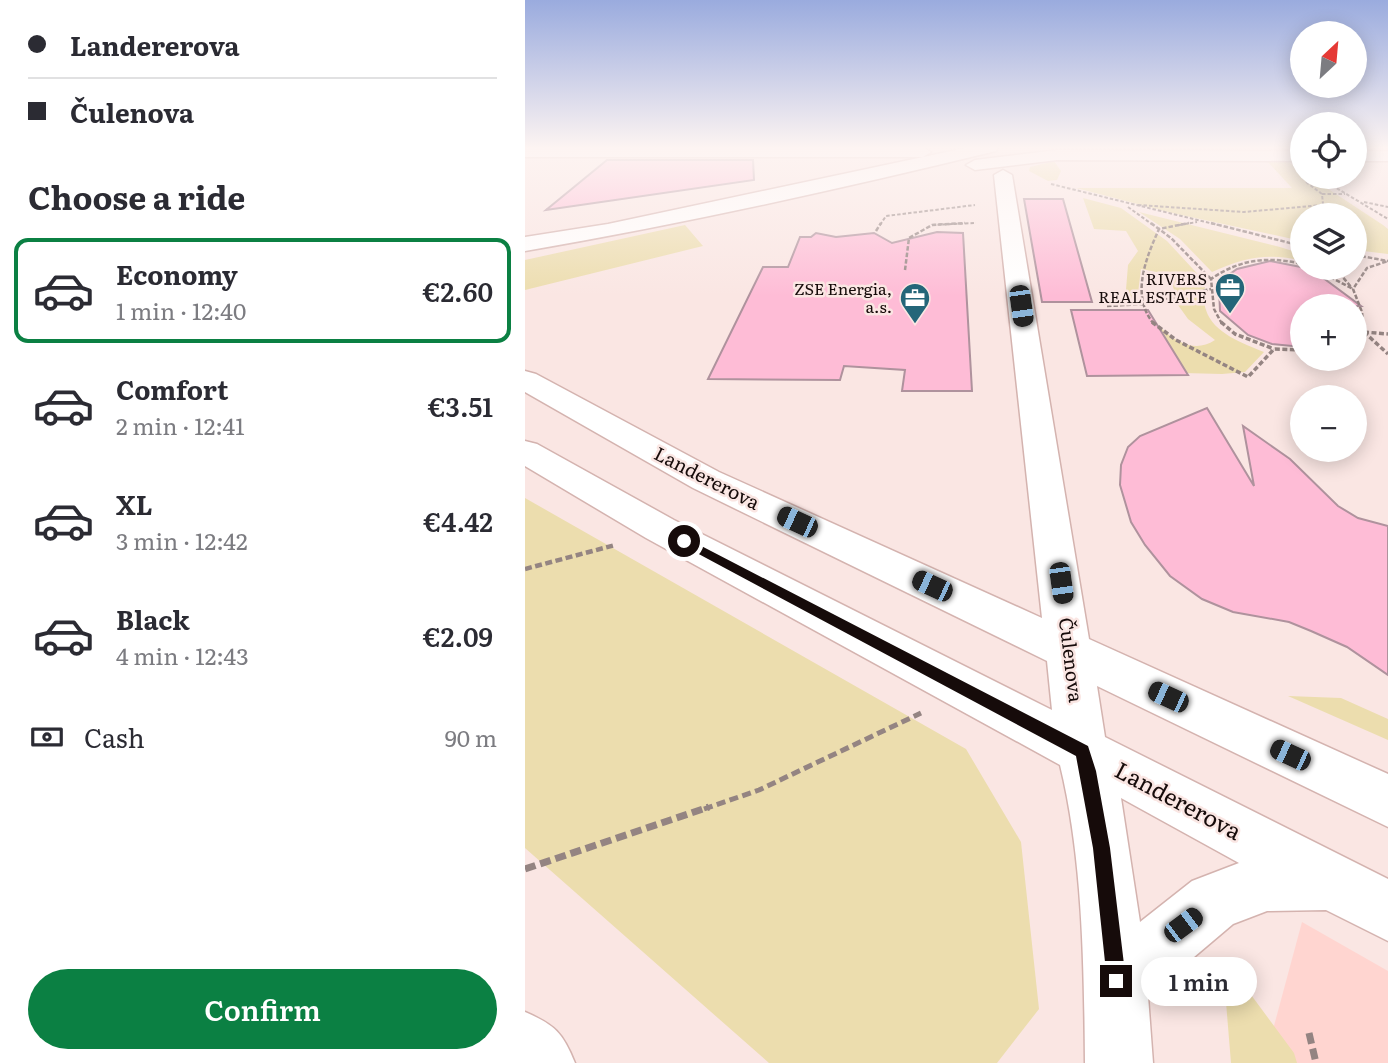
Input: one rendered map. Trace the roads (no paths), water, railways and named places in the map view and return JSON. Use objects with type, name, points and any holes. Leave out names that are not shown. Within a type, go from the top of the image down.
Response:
[{"type":"street","points":[[525,224],[703,197]]},
{"type":"street","points":[[525,244],[607,230],[748,197]]},
{"type":"street","name":"Čulenova","points":[[1003,197],[1005,270],[1070,651],[1082,751],[1089,771],[1102,848],[1116,981],[1119,1063]]},
{"type":"street","name":"Landererova","points":[[525,380],[706,480],[1388,801]]},
{"type":"street","name":"Landererova","points":[[525,451],[660,529],[1388,911]]},
{"type":"street","points":[[1116,981],[1213,902],[1267,882],[1331,881]]},
{"type":"street","points":[[525,1046],[541,1063]]},
{"type":"place","name":"RIVERS REAL ESTATE","points":[[1230,315]]},
{"type":"place","name":"ZSE Energia, a.s.","points":[[915,325]]}]
